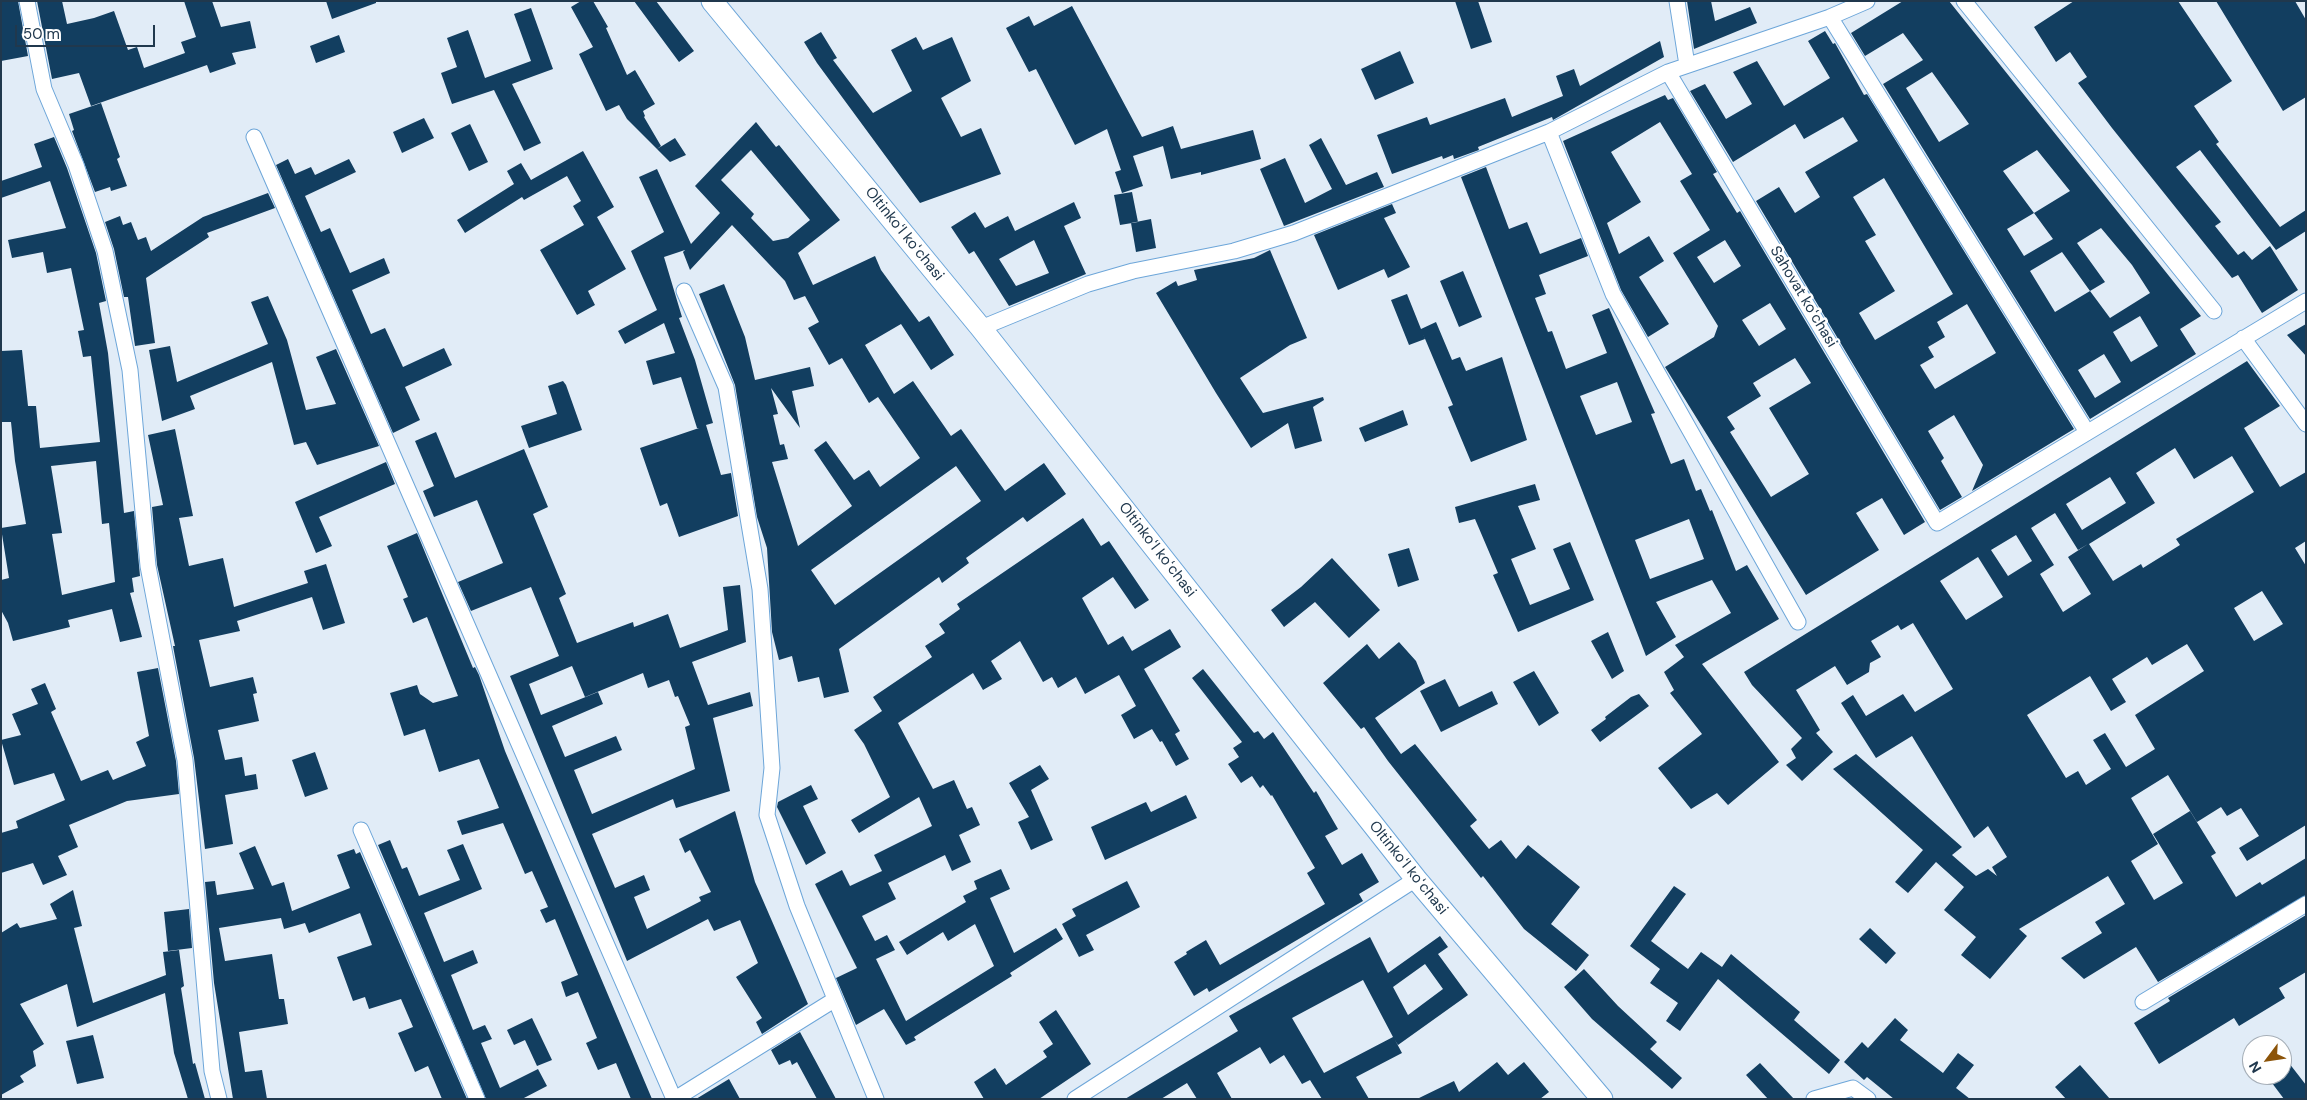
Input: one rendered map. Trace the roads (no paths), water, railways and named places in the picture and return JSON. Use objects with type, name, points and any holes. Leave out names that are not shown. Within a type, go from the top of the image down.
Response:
[{"type":"main road","name":"Oltinkoʻl koʻchasi","points":[[712,1],[981,328],[1416,879],[1602,1099]]},
{"type":"street","points":[[27,1],[44,89],[76,164],[105,251],[130,370],[148,566],[185,760],[212,1071],[219,1099]]},
{"type":"street","points":[[1676,1],[1688,65]]},
{"type":"street","points":[[981,328],[1088,284],[1133,271],[1234,251],[1294,233],[1549,132],[1668,72],[1830,17],[1868,1]]},
{"type":"street","points":[[1964,1],[2214,311]]},
{"type":"street","points":[[1830,17],[2087,432],[2306,301]]},
{"type":"street","name":"Sahovat koʻchasi","points":[[1668,72],[1937,523],[2087,432]]},
{"type":"street","points":[[1549,132],[1613,294],[1798,622]]},
{"type":"street","points":[[254,137],[674,1099],[834,1000]]},
{"type":"street","points":[[684,291],[726,387],[760,589],[772,768],[767,815],[797,906],[876,1099]]},
{"type":"street","points":[[2243,338],[2306,424]]},
{"type":"street","points":[[361,830],[476,1099]]},
{"type":"street","points":[[1075,1099],[1416,879]]},
{"type":"street","points":[[2143,1002],[2306,904]]},
{"type":"street","points":[[1814,1099],[1853,1088],[1868,1099]]}]
